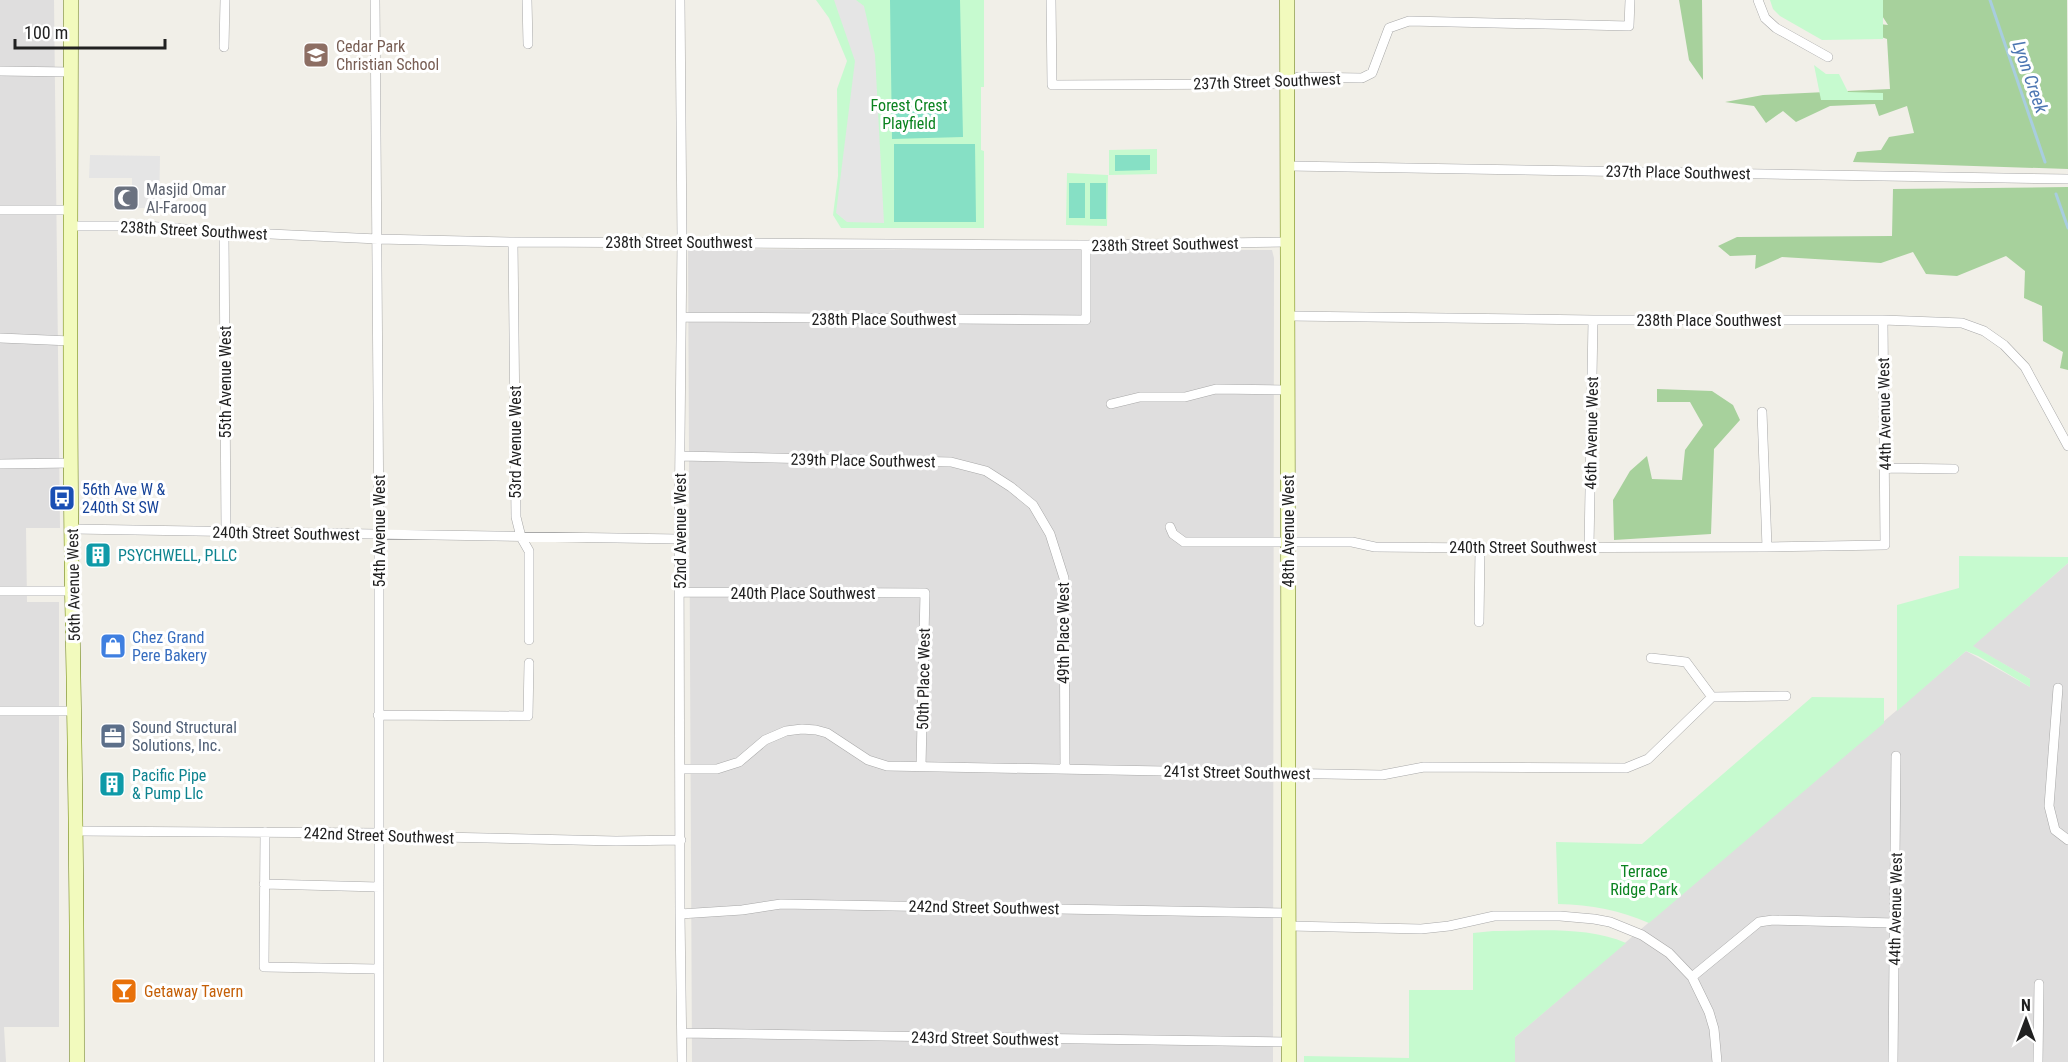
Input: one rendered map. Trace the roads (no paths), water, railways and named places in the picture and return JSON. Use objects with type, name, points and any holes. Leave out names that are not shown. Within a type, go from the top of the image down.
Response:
[{"type":"main road","name":"56th Avenue West","points":[[71,0],[70,341],[72,591],[76,711],[77,1062]]},
{"type":"main road","name":"48th Avenue West","points":[[1287,0],[1289,1062]]},
{"type":"street","points":[[224,47],[225,0]]},
{"type":"street","name":"54th Avenue West","points":[[375,0],[378,239],[379,1062]]},
{"type":"street","points":[[527,0],[528,44]]},
{"type":"street","name":"52nd Avenue West","points":[[680,0],[682,317],[679,539],[682,1062]]},
{"type":"street","name":"237th Street Southwest","points":[[1051,0],[1052,85],[1287,84],[1298,77],[1362,78],[1372,73],[1389,28],[1409,21],[1629,26],[1629,0]]},
{"type":"street","points":[[1758,0],[1765,18],[1776,28],[1828,57]]},
{"type":"street","points":[[0,71],[71,72]]},
{"type":"street","name":"237th Place Southwest","points":[[1288,166],[2068,179]]},
{"type":"street","points":[[0,210],[72,210]]},
{"type":"street","name":"238th Street Southwest","points":[[72,226],[146,226],[378,239],[513,242],[1086,245],[1288,242]]},
{"type":"street","name":"55th Avenue West","points":[[224,232],[226,532]]},
{"type":"street","name":"53rd Avenue West","points":[[513,242],[516,517],[521,537],[529,552],[529,640]]},
{"type":"street","name":"238th Place Southwest","points":[[682,317],[1086,320],[1086,245]]},
{"type":"street","name":"238th Place Southwest","points":[[1288,316],[1593,320],[1883,320],[1962,323],[1984,331],[2004,345],[2025,367],[2068,446]]},
{"type":"street","name":"46th Avenue West","points":[[1589,547],[1593,320]]},
{"type":"street","name":"44th Avenue West","points":[[1883,320],[1885,545]]},
{"type":"street","points":[[0,338],[70,341]]},
{"type":"street","points":[[1111,404],[1140,397],[1185,397],[1216,389],[1288,390]]},
{"type":"street","points":[[1762,412],[1767,547]]},
{"type":"street","name":"239th Place Southwest","points":[[680,456],[951,462],[986,471],[1033,505]]},
{"type":"street","points":[[0,464],[72,463]]},
{"type":"street","points":[[1885,468],[1954,469]]},
{"type":"street","name":"49th Place West","points":[[1033,505],[1050,534],[1064,578],[1065,768]]},
{"type":"street","name":"240th Street Southwest","points":[[1170,527],[1173,534],[1184,542],[1352,542],[1375,547],[1885,545]]},
{"type":"street","name":"240th Street Southwest","points":[[73,529],[679,539]]},
{"type":"street","points":[[1479,622],[1480,548]]},
{"type":"street","points":[[0,591],[72,591]]},
{"type":"street","name":"240th Place Southwest","points":[[680,592],[925,593]]},
{"type":"street","name":"50th Place West","points":[[921,766],[925,593]]},
{"type":"street","points":[[1651,658],[1686,662],[1712,697],[1786,696]]},
{"type":"street","points":[[378,715],[528,716],[529,663]]},
{"type":"street","points":[[2058,688],[2049,806],[2055,830],[2067,839]]},
{"type":"street","name":"241st Street Southwest","points":[[680,769],[717,769],[739,762],[765,740],[786,731],[802,729],[827,734],[868,760],[887,766],[1382,775],[1424,767],[1626,768],[1648,759],[1712,697]]},
{"type":"street","points":[[0,711],[76,711]]},
{"type":"street","name":"44th Avenue West","points":[[1893,1062],[1896,756]]},
{"type":"street","name":"242nd Street Southwest","points":[[76,831],[379,833],[395,836],[616,841],[681,840]]},
{"type":"street","points":[[265,832],[264,967],[378,969]]},
{"type":"street","points":[[264,884],[379,887]]},
{"type":"street","name":"242nd Street Southwest","points":[[680,914],[742,910],[781,904],[1289,919],[1421,929],[1449,926],[1494,916],[1594,919],[1610,922],[1642,934],[1669,953],[1692,977]]},
{"type":"street","points":[[1718,1062],[1714,1029],[1692,977],[1759,922],[1773,920],[1894,923]]},
{"type":"street","points":[[2038,1062],[2039,984]]},
{"type":"street","name":"243rd Street Southwest","points":[[682,1033],[1288,1042]]},
{"type":"waterway","name":"Lyon Creek","points":[[1990,0],[2045,162]]},
{"type":"waterway","name":"Lyon Creek","points":[[2056,194],[2068,228]]},
{"type":"place","name":"Cedar Park Christian School","points":[[316,55]]},
{"type":"place","name":"Masjid Omar Al-Farooq","points":[[126,198]]},
{"type":"place","name":"56th Ave W & 240th St SW","points":[[62,498]]},
{"type":"place","name":"PSYCHWELL, PLLC","points":[[98,555]]},
{"type":"place","name":"Chez Grand Pere Bakery","points":[[113,646]]},
{"type":"place","name":"Sound Structural Solutions, Inc.","points":[[113,736]]},
{"type":"place","name":"Pacific Pipe & Pump Llc","points":[[112,784]]},
{"type":"place","name":"Getaway Tavern","points":[[124,991]]},
{"type":"park label","name":"Forest Crest Playfield","points":[[909,114]]},
{"type":"park label","name":"Terrace Ridge Park","points":[[1644,880]]}]
